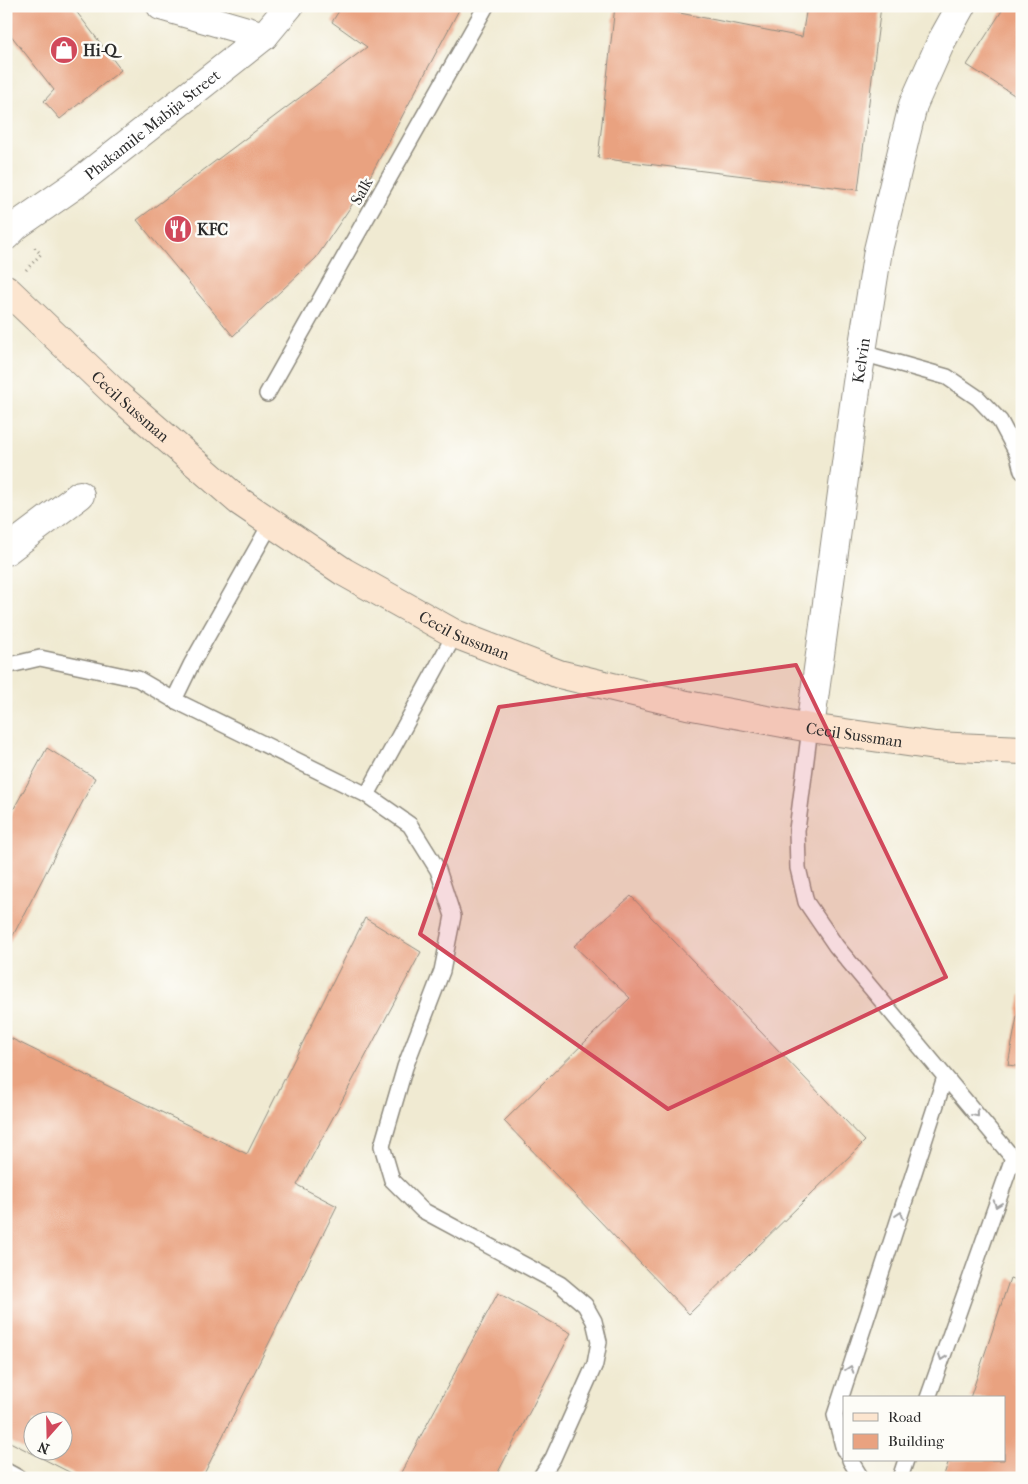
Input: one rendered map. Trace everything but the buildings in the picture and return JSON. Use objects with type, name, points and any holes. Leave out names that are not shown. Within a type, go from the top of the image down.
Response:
[{"type":"main road","name":"Cecil Sussman","points":[[7,291],[115,393],[239,502],[344,572],[456,634],[559,674],[688,705],[810,728],[935,746],[1022,750]]},
{"type":"street","points":[[161,6],[264,36]]},
{"type":"street","name":"Phakamile Mabija Street","points":[[6,236],[16,226],[82,179],[264,36],[289,6]]},
{"type":"street","name":"Kelvin","points":[[810,728],[878,250],[913,105],[941,42],[961,6]]},
{"type":"street","points":[[6,551],[80,495]]},
{"type":"lane","name":"Salk","points":[[267,394],[486,6]]},
{"type":"lane","points":[[862,353],[947,377],[978,398],[1000,421],[1018,455],[1022,471]]},
{"type":"lane","points":[[174,700],[191,665],[271,523]]},
{"type":"lane","points":[[367,795],[456,634]]},
{"type":"lane","points":[[6,666],[40,658],[138,679],[174,700],[367,795],[410,825],[438,870],[453,916],[442,971],[405,1068],[382,1146],[392,1180],[422,1210],[560,1284],[585,1306],[594,1321],[599,1342],[595,1364],[553,1458],[540,1478]]},
{"type":"lane","points":[[810,728],[797,830],[798,868],[806,902],[836,946],[1017,1162],[929,1396]]},
{"type":"lane","points":[[843,1446],[835,1415],[945,1076]]},
{"type":"lane","points":[[851,1462],[861,1478]]},
{"type":"lane","points":[[900,1478],[905,1462]]},
{"type":"lane","points":[[6,1471],[19,1478]]},
{"type":"highlighted area","points":[[796,665],[946,977],[668,1109],[420,934],[499,707]]},
{"type":"place","name":"Hi-Q","points":[[64,50]]},
{"type":"place","name":"KFC","points":[[178,229]]}]
